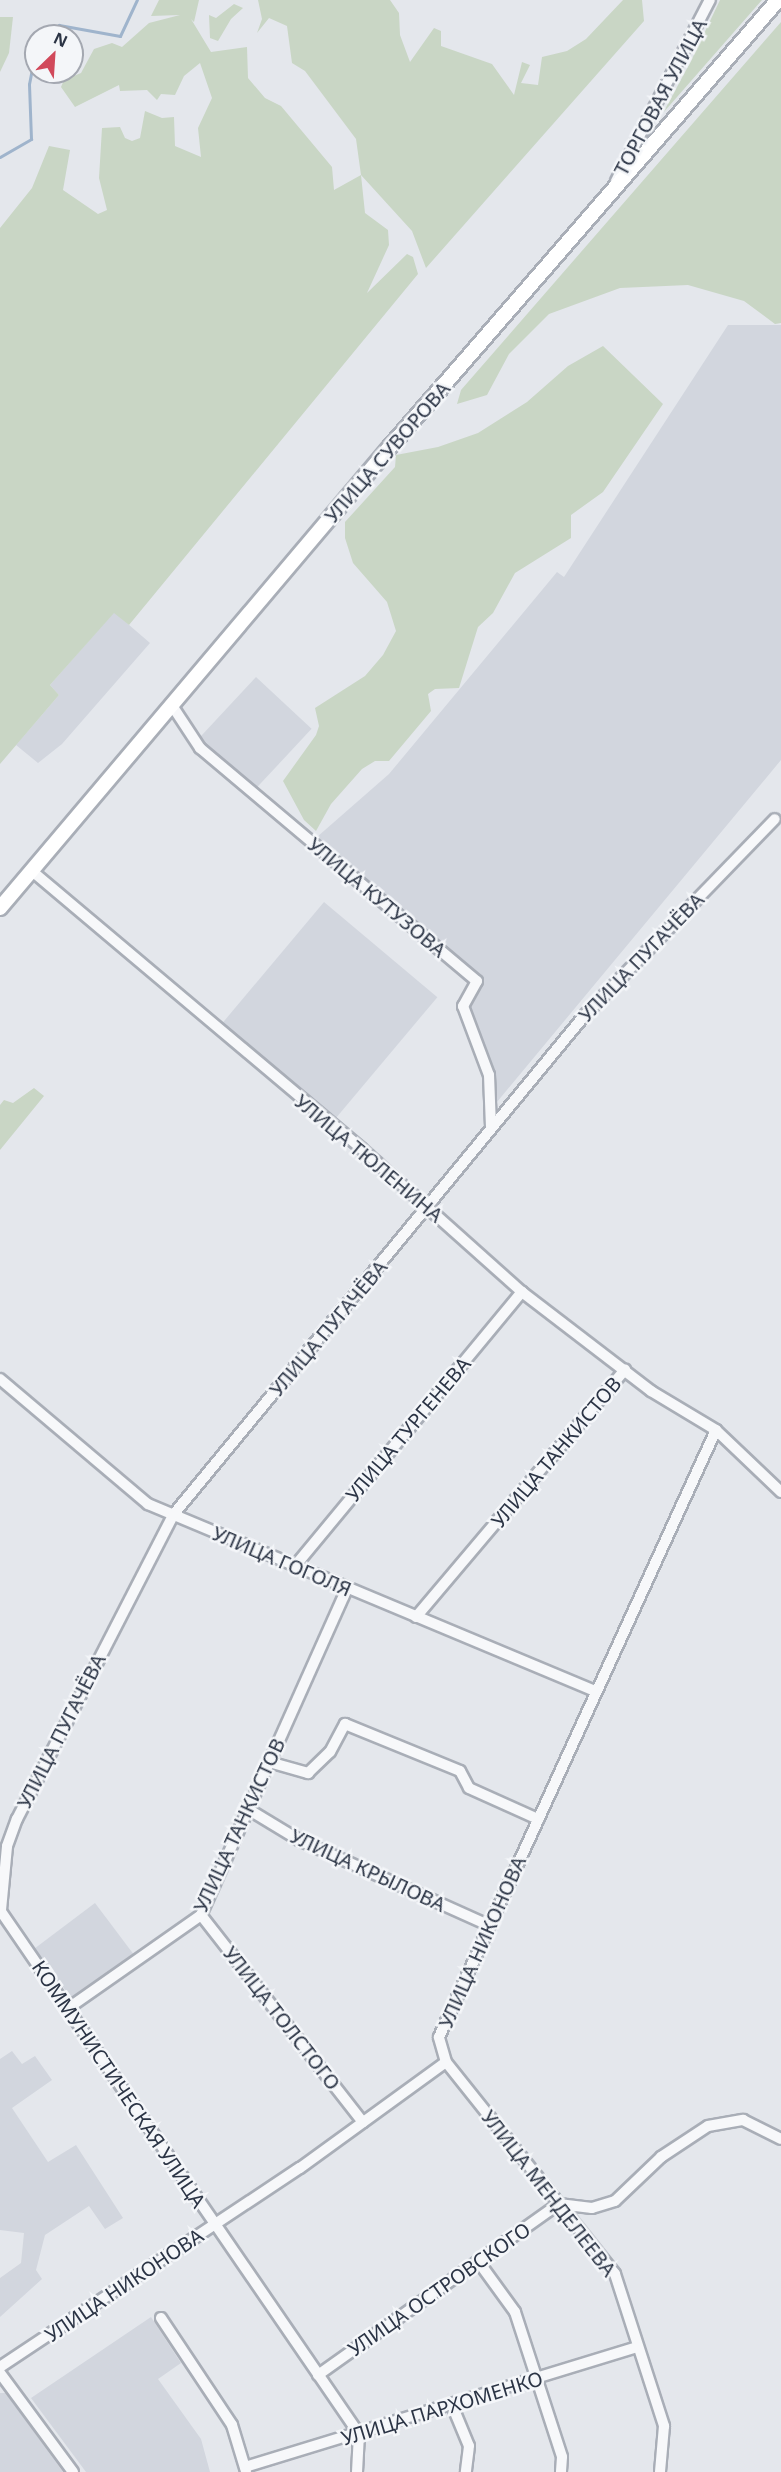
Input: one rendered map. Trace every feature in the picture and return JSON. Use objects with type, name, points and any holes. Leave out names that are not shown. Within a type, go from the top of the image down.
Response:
[{"type":"main road","name":"УЛИЦА СУВОРОВА","points":[[0,908],[171,704],[778,0]]},
{"type":"street","name":"ТОРГОВАЯ УЛИЦА","points":[[609,194],[710,0]]},
{"type":"street","name":"УЛИЦА КУТУЗОВА","points":[[171,704],[200,748],[477,981],[463,1006],[489,1075],[491,1126]]},
{"type":"street","name":"УЛИЦА ПУГАЧЁВА","points":[[1,1910],[7,1846],[17,1819],[173,1515],[428,1206],[491,1126],[584,1016],[775,819]]},
{"type":"street","name":"УЛИЦА ТЮЛЕНИНА","points":[[32,872],[428,1206],[522,1292],[651,1391],[716,1430],[781,1492]]},
{"type":"street","name":"УЛИЦА ТУРГЕНЕВА","points":[[295,1566],[522,1292]]},
{"type":"street","name":"УЛИЦА ТАНКИСТОВ","points":[[416,1617],[626,1370]]},
{"type":"street","name":"УЛИЦА ГОГОЛЯ","points":[[0,1379],[148,1504],[596,1690]]},
{"type":"street","name":"УЛИЦА НИКОНОВА","points":[[0,2367],[214,2224],[446,2062],[440,2037],[716,1430]]},
{"type":"street","name":"УЛИЦА ТАНКИСТОВ","points":[[67,2009],[201,1915],[347,1588]]},
{"type":"street","points":[[269,1762],[308,1773],[330,1752],[345,1724],[460,1772],[469,1788],[538,1819]]},
{"type":"street","name":"УЛИЦА КРЫЛОВА","points":[[248,1809],[299,1840],[490,1926]]},
{"type":"street","name":"КОММУНИСТИЧЕСКАЯ УЛИЦА","points":[[1,1910],[359,2434]]},
{"type":"street","name":"УЛИЦА ТОЛСТОГО","points":[[201,1915],[363,2122]]},
{"type":"street","name":"УЛИЦА МЕНДЕЛЕЕВА","points":[[446,2062],[615,2274],[664,2426],[660,2472]]},
{"type":"street","points":[[559,2204],[592,2208],[615,2201],[662,2157],[708,2126],[743,2120],[781,2139]]},
{"type":"street","name":"УЛИЦА ОСТРОВСКОГО","points":[[318,2375],[559,2204]]},
{"type":"street","points":[[478,2261],[515,2312],[562,2457],[561,2472]]},
{"type":"street","points":[[161,2318],[232,2425],[245,2469]]},
{"type":"street","name":"УЛИЦА ПАРХОМЕНКО","points":[[245,2469],[639,2348]]},
{"type":"street","points":[[0,2373],[73,2472]]},
{"type":"street","points":[[452,2405],[469,2446],[466,2472]]},
{"type":"street","points":[[357,2472],[359,2434]]},
{"type":"shaded area","points":[[728,325],[781,325],[781,760],[492,1108],[467,1008],[484,979],[318,842],[317,837],[389,774],[557,572],[564,577]]},
{"type":"shaded area","points":[[114,612],[150,643],[62,744],[38,763],[16,745],[59,695],[50,685]]},
{"type":"shaded area","points":[[256,677],[312,729],[253,792],[197,740]]},
{"type":"shaded area","points":[[324,902],[437,997],[333,1121],[220,1026]]},
{"type":"shaded area","points":[[95,1903],[134,1955],[73,2001],[34,1949]]},
{"type":"shaded area","points":[[12,2051],[22,2064],[35,2056],[52,2080],[12,2108],[48,2162],[76,2145],[123,2218],[105,2229],[89,2206],[45,2235],[36,2270],[42,2279],[0,2317],[0,2278],[21,2263],[24,2233],[0,2230],[0,2059]]},
{"type":"shaded area","points":[[151,2317],[181,2363],[158,2379],[201,2439],[210,2472],[86,2472],[31,2398]]},
{"type":"shaded area","points":[[0,2393],[6,2393],[63,2472],[0,2472]]},
{"type":"green space","points":[[159,0],[199,0],[194,22],[191,19],[211,52],[247,47],[248,78],[265,98],[281,106],[332,167],[334,190],[361,175],[365,213],[388,230],[389,245],[367,293],[407,254],[413,257],[418,274],[129,625],[114,613],[50,685],[59,695],[0,764],[0,228],[32,188],[49,146],[70,150],[63,190],[98,214],[107,210],[99,178],[102,128],[120,127],[125,138],[132,141],[140,138],[145,111],[162,118],[174,117],[175,146],[201,157],[198,128],[212,98],[200,63],[184,76],[175,95],[161,94],[157,100],[147,90],[120,91],[119,85],[75,107],[61,87],[62,84],[84,84],[84,67],[94,49],[112,43],[122,47],[149,23],[180,15],[151,16]]},
{"type":"green space","points":[[258,0],[390,0],[399,13],[400,35],[410,62],[434,28],[441,31],[441,46],[492,64],[514,95],[522,62],[530,65],[521,83],[538,85],[542,57],[567,51],[586,39],[623,0],[642,0],[644,21],[426,268],[412,231],[361,175],[356,139],[305,71],[292,63],[287,26],[269,18],[257,33],[262,19]]},
{"type":"green space","points":[[720,0],[762,0],[663,113],[691,61]]},
{"type":"green space","points":[[234,4],[243,8],[231,19],[218,41],[210,38],[209,15],[216,18]]},
{"type":"green space","points":[[0,17],[13,17],[9,53],[0,72]]},
{"type":"green space","points":[[781,22],[781,323],[775,324],[744,301],[688,285],[620,288],[549,314],[509,354],[487,395],[457,404],[461,390]]},
{"type":"green space","points":[[603,346],[663,404],[603,492],[571,515],[571,538],[515,573],[493,613],[478,627],[459,688],[435,689],[428,694],[431,711],[389,761],[375,761],[362,769],[331,804],[316,831],[304,820],[283,781],[316,735],[319,726],[315,708],[365,676],[383,655],[396,631],[387,602],[353,563],[345,538],[345,522],[395,467],[396,455],[438,447],[478,433],[527,402],[568,366]]},
{"type":"green space","points":[[34,1088],[44,1096],[0,1150],[0,1105],[4,1100],[13,1103]]},
{"type":"waterway","points":[[84,30],[120,36],[137,0]]},
{"type":"waterway","points":[[0,157],[31,139],[29,84]]}]
